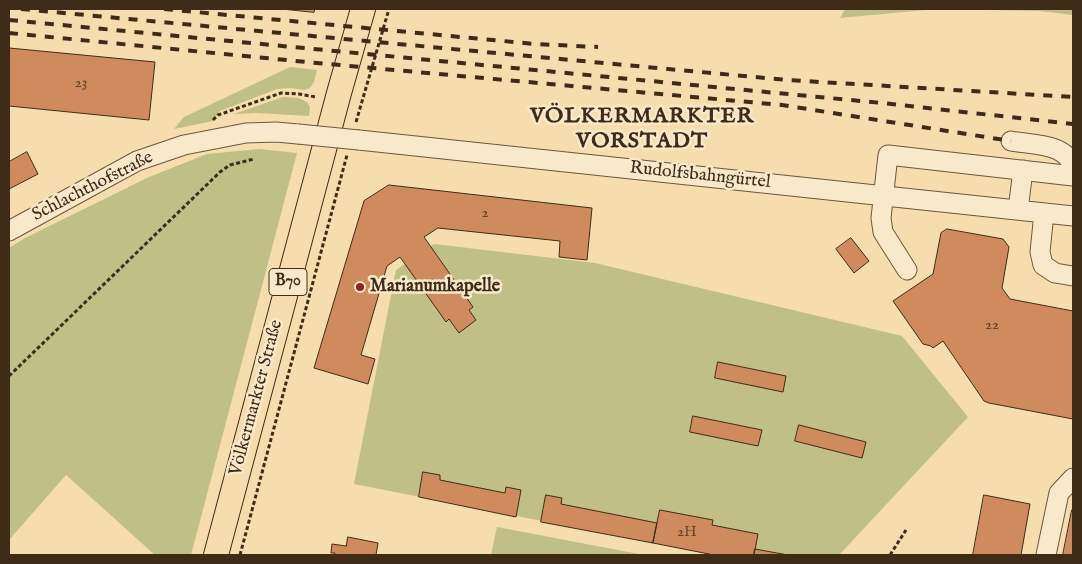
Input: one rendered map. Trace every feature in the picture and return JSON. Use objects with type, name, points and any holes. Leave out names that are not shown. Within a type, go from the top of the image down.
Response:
[{"type":"main road","name":"Völkermarkter Straße","points":[[216,555],[363,9]]},
{"type":"street","name":"Schlachthofstraße","points":[[9,231],[137,161],[184,145],[246,133],[276,132],[298,134]]},
{"type":"street","name":"Rudolfsbahngürtel","points":[[298,134],[357,133],[883,196],[1073,216]]},
{"type":"street","points":[[1011,141],[1055,148],[1063,152],[1072,162],[1073,169]]},
{"type":"street","points":[[907,270],[883,232],[881,218],[888,154],[1073,176]]},
{"type":"street","points":[[1018,210],[1023,170]]},
{"type":"street","points":[[1044,213],[1040,252],[1043,265],[1055,273],[1073,276]]},
{"type":"street","points":[[1046,555],[1060,493],[1073,478]]},
{"type":"path","points":[[357,133],[389,9]]},
{"type":"path","points":[[213,121],[218,115],[281,93],[316,97]]},
{"type":"path","points":[[240,555],[347,154]]},
{"type":"path","points":[[9,376],[220,172],[230,165],[254,159]]},
{"type":"path","points":[[890,555],[906,530]]},
{"type":"shaded area","points":[[845,9],[936,9],[840,18]]},
{"type":"shaded area","points":[[936,9],[1073,9],[1073,15],[1040,11]]},
{"type":"shaded area","points":[[290,67],[317,70],[314,82],[310,88],[304,90],[291,88],[277,89],[220,111],[213,121],[174,129],[184,117]]},
{"type":"shaded area","points":[[283,97],[298,98],[307,102],[310,107],[309,116],[256,113],[234,114]]},
{"type":"shaded area","points":[[259,149],[297,153],[191,555],[155,555],[66,475],[9,540],[9,248],[25,238],[149,177],[207,154]]},
{"type":"shaded area","points":[[434,244],[595,263],[902,336],[968,417],[839,555],[715,555],[354,484],[396,270]]},
{"type":"shaded area","points":[[497,527],[644,555],[491,555]]},
{"type":"building","points":[[282,9],[315,9],[314,12]]},
{"type":"building","points":[[9,48],[155,62],[149,120],[9,106]]},
{"type":"building","points":[[27,152],[38,174],[9,189],[9,162]]},
{"type":"building","name":"Marianumkapelle","points":[[389,185],[592,208],[587,260],[559,257],[560,241],[438,228],[424,237],[473,307],[469,310],[476,320],[459,333],[449,319],[446,322],[400,257],[387,266],[361,355],[375,359],[368,384],[314,368],[364,201]]},
{"type":"building","points":[[947,229],[1003,239],[1009,247],[1002,288],[1010,299],[1073,311],[1073,419],[984,401],[943,341],[933,348],[923,344],[893,301],[933,274],[941,233]]},
{"type":"building","points":[[851,238],[869,261],[854,273],[836,249]]},
{"type":"building","points":[[718,362],[786,376],[783,392],[715,378]]},
{"type":"building","points":[[693,416],[762,430],[758,446],[690,432]]},
{"type":"building","points":[[799,425],[866,442],[862,458],[795,441]]},
{"type":"building","points":[[423,472],[440,475],[440,480],[505,493],[506,487],[521,490],[516,517],[419,497]]},
{"type":"building","points":[[546,495],[562,498],[561,504],[657,523],[653,543],[541,522]]},
{"type":"building","points":[[984,495],[1030,504],[1021,555],[973,555]]},
{"type":"building","points":[[660,510],[713,520],[712,525],[758,534],[754,555],[714,555],[653,543]]},
{"type":"building","points":[[1072,510],[1073,555],[1063,555]]},
{"type":"building","points":[[348,537],[378,543],[376,555],[334,555],[335,553],[331,553],[332,544],[346,546]]},
{"type":"building","points":[[755,549],[788,555],[754,555]]},
{"type":"railway","points":[[21,9],[787,80],[1073,97]]},
{"type":"railway","points":[[164,9],[535,44],[598,47]]},
{"type":"railway","points":[[9,20],[882,103],[1073,124]]},
{"type":"railway","points":[[9,33],[782,105],[1011,141]]},
{"type":"place","name":"Marianumkapelle","points":[[360,287]]},
{"type":"district","name":"VÖLKERMARKTER VORSTADT","points":[[642,130]]}]
